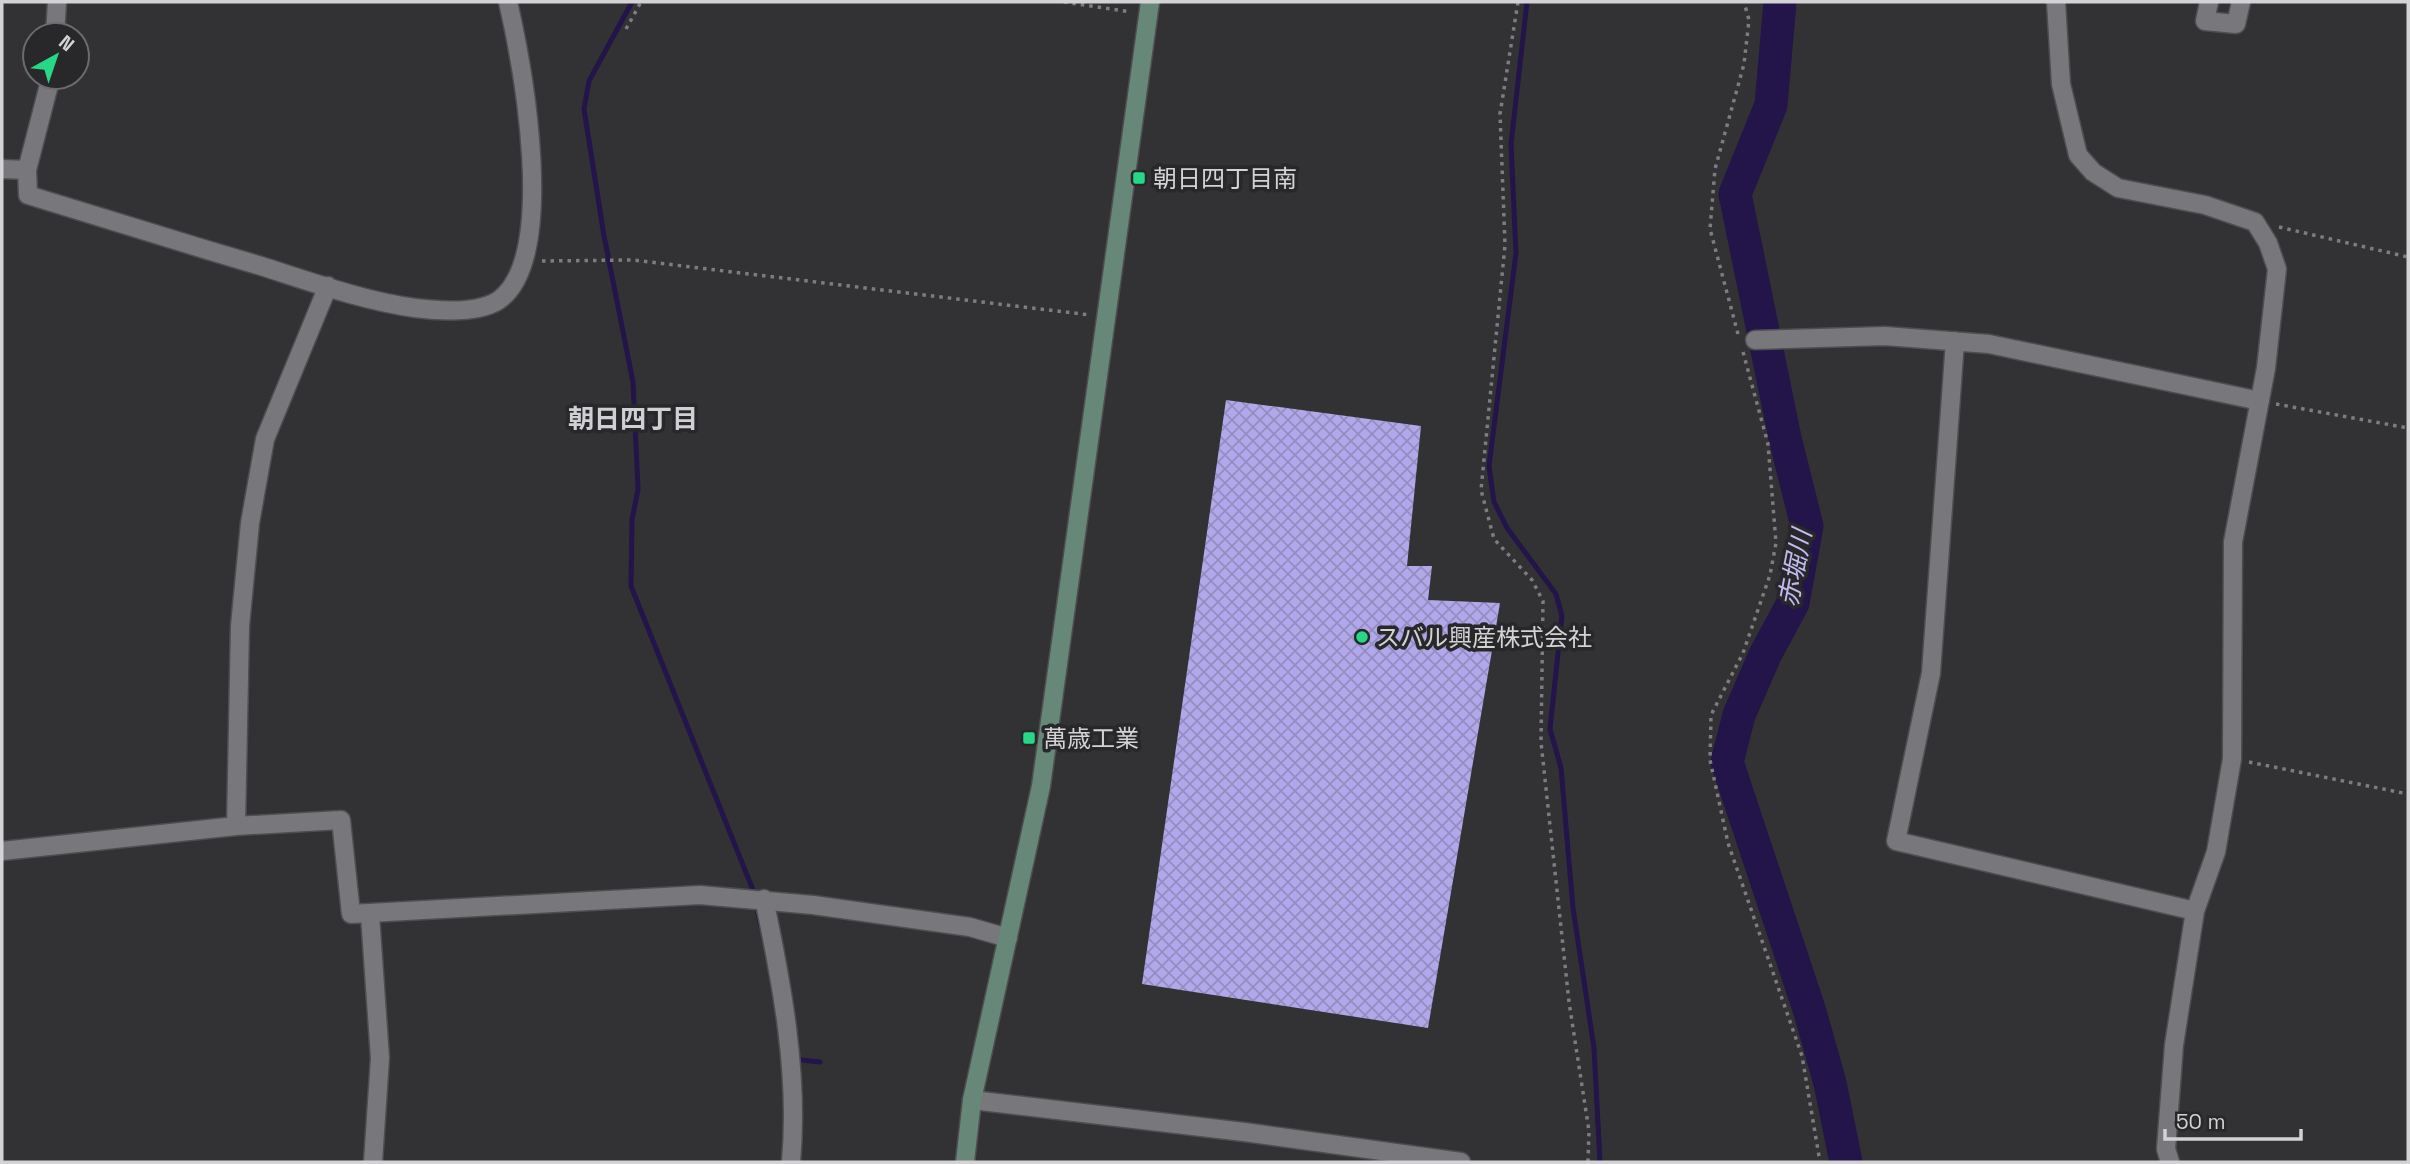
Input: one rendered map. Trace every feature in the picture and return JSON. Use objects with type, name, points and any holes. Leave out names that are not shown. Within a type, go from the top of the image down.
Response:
[{"type":"street","points":[[56,21],[57,2]]},
{"type":"street","points":[[47,91],[27,170],[27,195],[328,286],[415,308],[472,309],[499,299],[519,270],[533,210],[527,92],[508,2]]},
{"type":"street","points":[[2056,2],[2061,84],[2078,155],[2093,172],[2118,188],[2205,205],[2253,221],[2268,243],[2277,269],[2260,401],[2233,542],[2232,759],[2216,852],[2195,911],[2174,1045],[2166,1149],[2169,1162]]},
{"type":"street","points":[[2208,2],[2205,21],[2236,24],[2241,2]]},
{"type":"street","points":[[965,1162],[972,1100],[1041,786],[1149,8]]},
{"type":"street","points":[[2,169],[27,170]]},
{"type":"street","points":[[236,826],[240,626],[250,523],[265,439],[328,286]]},
{"type":"street","points":[[1755,341],[1787,337],[1885,337],[1989,344],[2260,401]]},
{"type":"street","points":[[1955,341],[1931,673],[1896,841],[2195,911]]},
{"type":"street","points":[[2,851],[236,826],[341,820],[351,914],[700,895],[764,899],[970,927],[1008,938]]},
{"type":"street","points":[[764,899],[779,970],[795,1119],[791,1162]]},
{"type":"street","points":[[369,915],[380,1058],[373,1162]]},
{"type":"street","points":[[972,1100],[1244,1132],[1461,1162]]},
{"type":"path","points":[[626,29],[641,2]]},
{"type":"path","points":[[1064,2],[1149,8]]},
{"type":"path","points":[[1518,2],[1500,114],[1506,245],[1481,490],[1494,539],[1532,580],[1543,601],[1541,742],[1569,1002],[1589,1131],[1588,1162]]},
{"type":"path","points":[[1744,2],[1749,20],[1744,64],[1715,169],[1710,229],[1768,444],[1776,543],[1770,575],[1743,653],[1711,715],[1710,760],[1728,843],[1802,1056],[1820,1162]]},
{"type":"path","points":[[2253,221],[2408,257]]},
{"type":"path","points":[[523,254],[538,260],[633,260],[1105,317]]},
{"type":"path","points":[[2260,401],[2408,428]]},
{"type":"path","points":[[2232,759],[2408,794]]},
{"type":"building","points":[[1226,400],[1421,426],[1407,566],[1432,566],[1428,600],[1500,603],[1428,1028],[1142,984]]},
{"type":"waterway","points":[[632,2],[589,81],[584,109],[604,236],[633,382],[638,489],[632,520],[631,586],[753,890],[761,927]]},
{"type":"waterway","points":[[1527,2],[1511,144],[1516,253],[1489,466],[1494,502],[1507,528],[1556,594],[1562,616],[1550,729],[1561,768],[1573,908],[1594,1048],[1600,1162]]},
{"type":"waterway","name":"赤堀川","points":[[1780,2],[1771,105],[1735,194],[1785,438],[1807,526],[1793,603],[1765,655],[1739,715],[1727,762],[1810,1012],[1830,1083],[1846,1162]]},
{"type":"waterway","points":[[792,1059],[820,1062]]},
{"type":"place","name":"朝日四丁目南","points":[[1139,178]]},
{"type":"place","name":"スバル興産株式会社","points":[[1362,637]]},
{"type":"place","name":"萬歳工業","points":[[1029,738]]},
{"type":"district","name":"朝日四丁目","points":[[633,419]]}]
